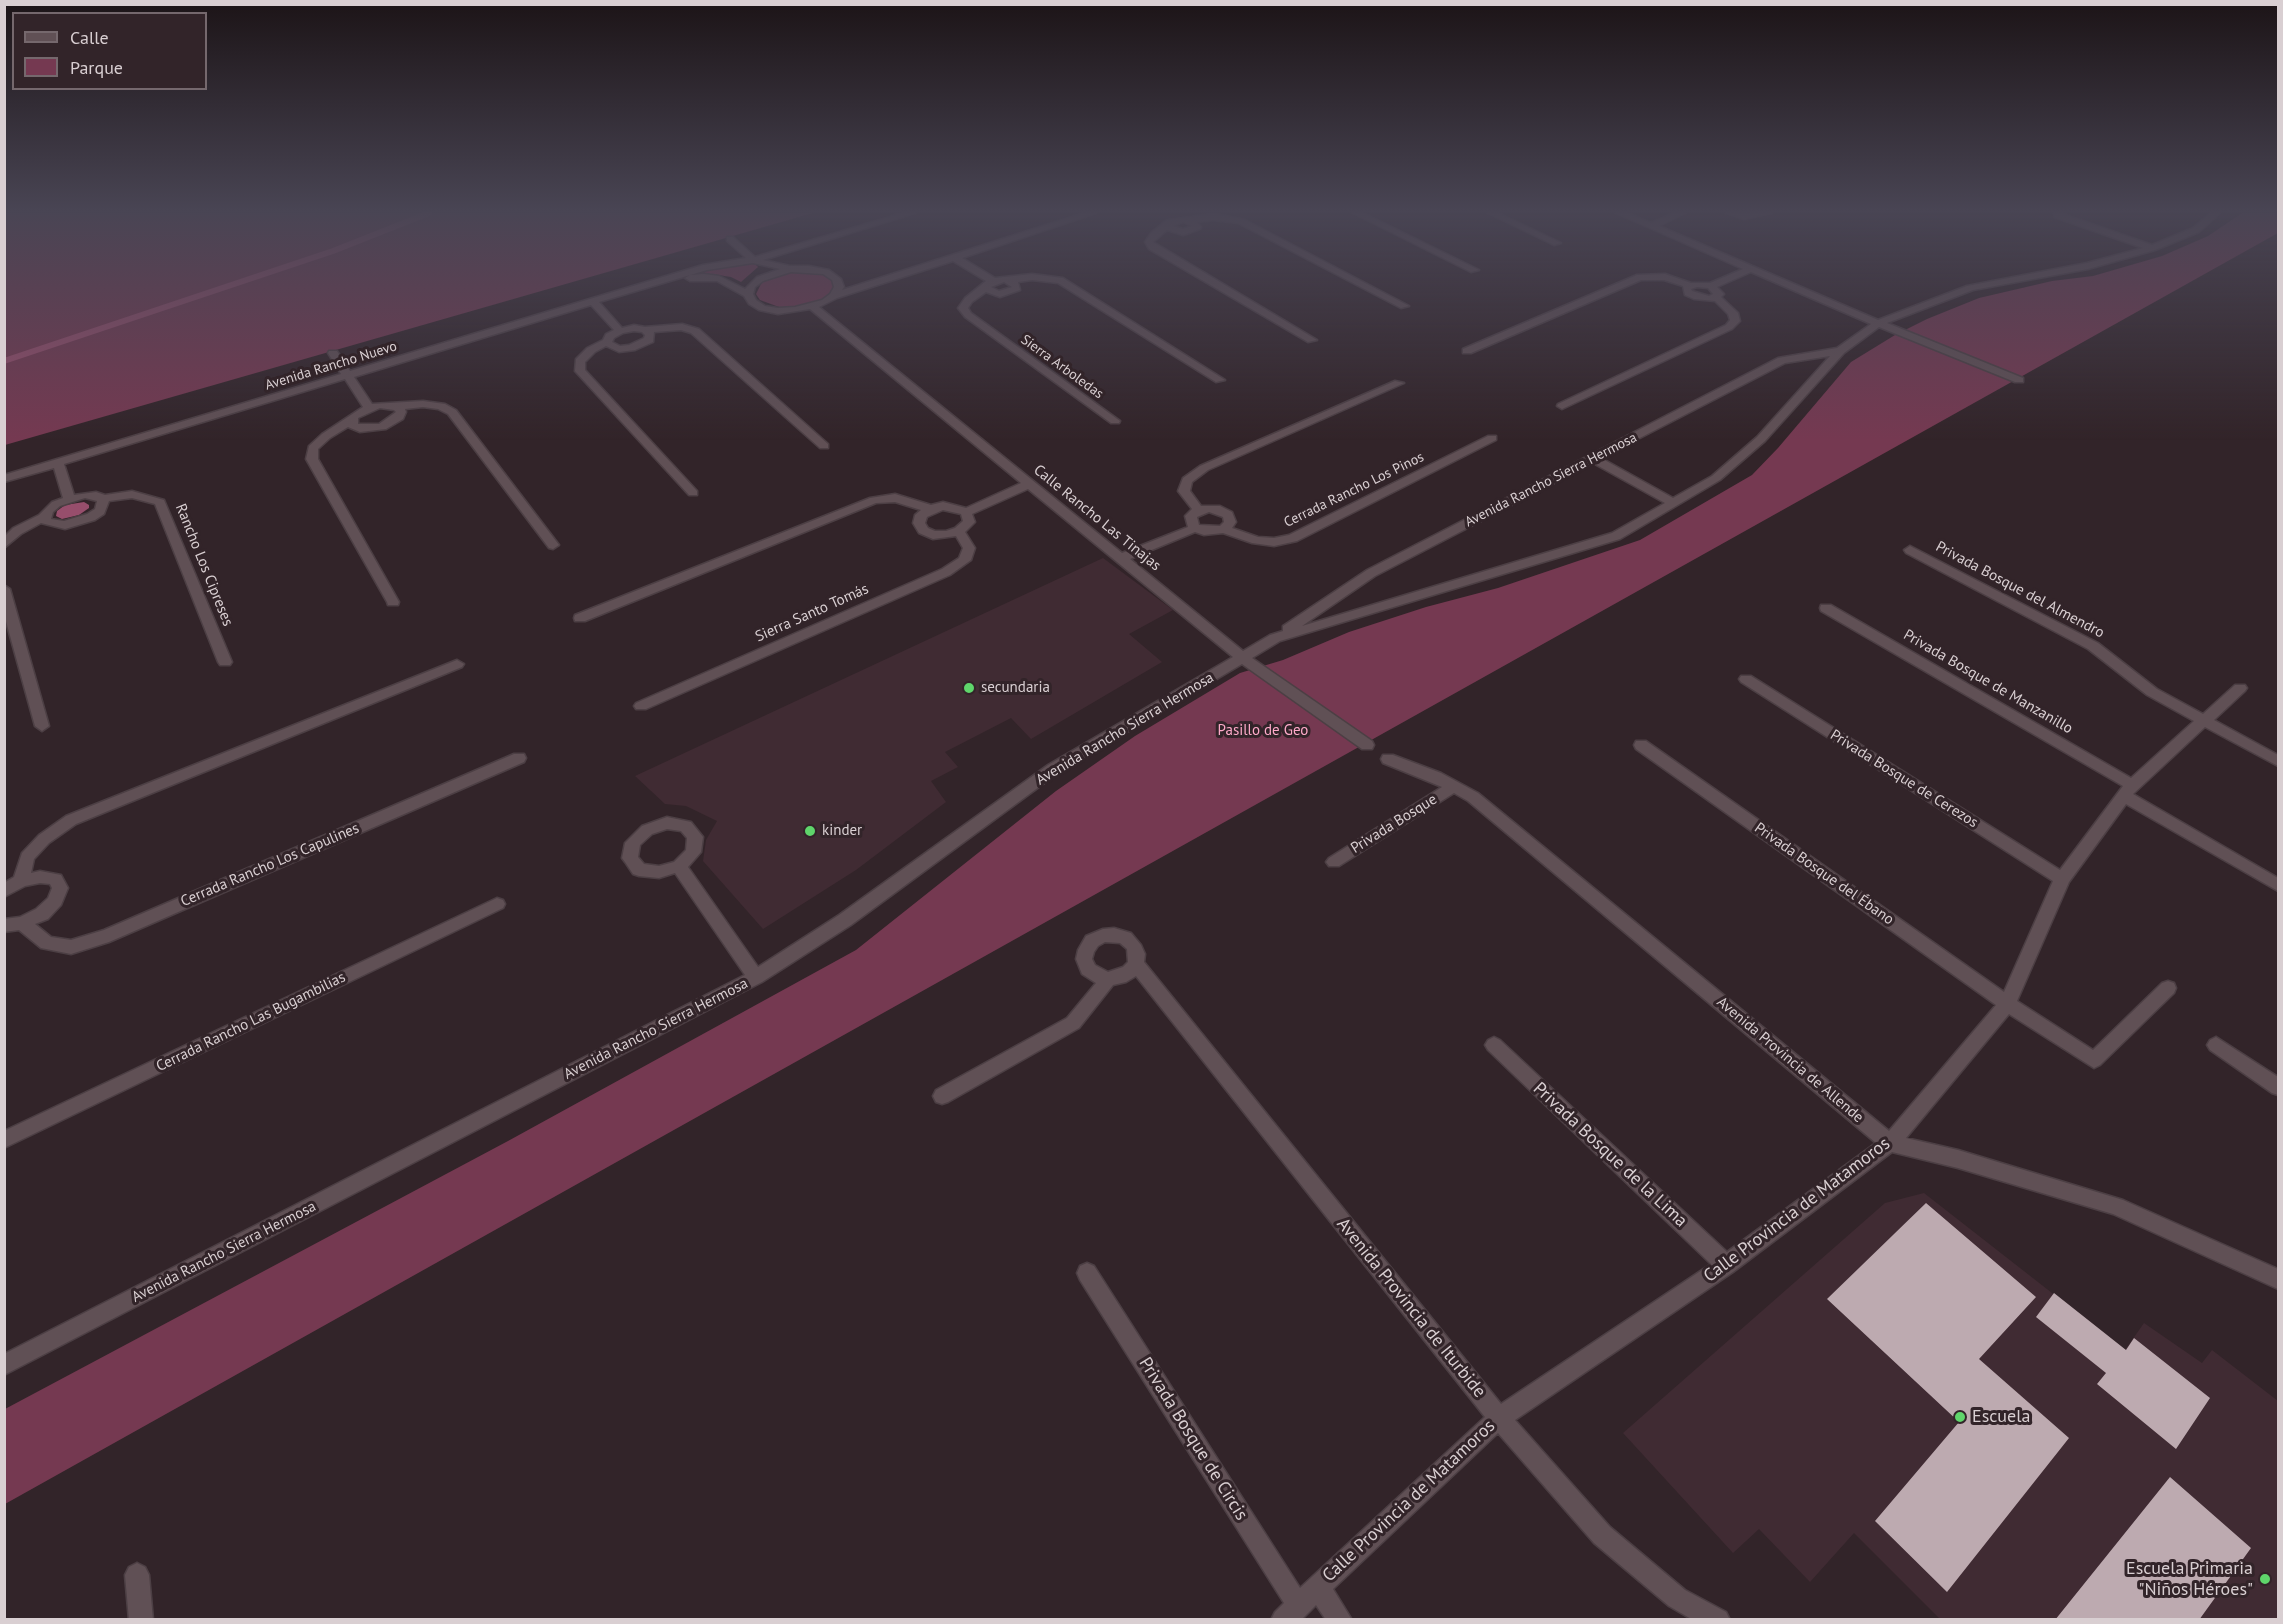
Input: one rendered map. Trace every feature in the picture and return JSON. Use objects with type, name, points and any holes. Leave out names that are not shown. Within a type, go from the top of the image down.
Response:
[{"type":"street","name":"Avenida Rancho Nuevo","points":[[4,479],[637,289]]},
{"type":"street","points":[[738,289],[748,294],[752,302],[762,308],[778,311],[813,307],[834,296],[857,289]]},
{"type":"street","points":[[748,294],[750,289]]},
{"type":"street","points":[[834,296],[838,289]]},
{"type":"street","name":"Sierra Arboledas","points":[[983,289],[968,300],[963,308],[968,315],[1115,421]]},
{"type":"street","points":[[992,289],[994,293],[1008,293],[1014,289]]},
{"type":"street","points":[[1074,289],[1220,380]]},
{"type":"street","points":[[1224,289],[1312,340]]},
{"type":"street","points":[[1371,289],[1404,306]]},
{"type":"street","points":[[1467,351],[1612,289]]},
{"type":"street","points":[[1687,289],[1694,296],[1704,299],[1716,297]]},
{"type":"street","points":[[1714,289],[1719,294],[1716,297]]},
{"type":"street","points":[[1797,289],[2019,380]]},
{"type":"street","name":"Avenida Rancho Sierra Hermosa","points":[[1275,638],[1616,536],[1716,478],[1761,439],[1840,351],[1878,323],[1968,289]]},
{"type":"street","points":[[1562,406],[1729,327],[1735,321],[1733,313],[1716,297]]},
{"type":"street","points":[[594,302],[620,331]]},
{"type":"street","name":"Calle Rancho Las Tinajas","points":[[813,307],[1243,658],[1368,746]]},
{"type":"street","points":[[693,493],[580,371],[580,361],[591,350],[607,342],[610,336],[620,331],[634,328],[645,330],[682,327],[695,331],[824,446]]},
{"type":"street","points":[[607,342],[610,346],[631,348],[649,340],[650,334],[645,330]]},
{"type":"street","name":"Avenida Rancho Sierra Hermosa","points":[[4,1365],[756,976],[845,920],[1053,769],[1243,658],[1371,573],[1782,360],[1840,351]]},
{"type":"street","points":[[333,353],[369,408]]},
{"type":"street","points":[[1197,510],[1184,491],[1187,480],[1204,468],[1399,383]]},
{"type":"street","points":[[393,602],[312,459],[313,448],[326,436],[351,421],[360,411],[380,405],[397,407],[423,404],[441,406],[452,412],[553,545]]},
{"type":"street","points":[[351,421],[353,426],[360,429],[382,428],[399,417],[401,412],[397,407]]},
{"type":"street","name":"Cerrada Rancho Los Pinos","points":[[1224,529],[1256,540],[1274,542],[1293,538],[1492,438]]},
{"type":"street","points":[[1593,458],[1674,503]]},
{"type":"street","points":[[4,544],[18,531],[44,517],[48,510],[56,504],[69,498],[58,463]]},
{"type":"street","points":[[966,512],[969,522],[959,531],[940,535],[923,530],[919,523],[921,515],[930,509],[950,506],[966,512],[1029,484]]},
{"type":"street","name":"Rancho Los Cipreses","points":[[69,498],[96,495],[103,499],[132,494],[160,502],[225,662]]},
{"type":"street","points":[[580,618],[874,500],[895,498],[914,502],[930,509]]},
{"type":"street","points":[[44,517],[46,522],[54,525],[78,522],[100,511],[104,504],[103,499]]},
{"type":"street","points":[[1121,558],[1195,528],[1215,531],[1224,529],[1230,522],[1228,515],[1220,510],[1209,508],[1197,510],[1191,516],[1191,522],[1195,528]]},
{"type":"street","name":"Sierra Santo Tomás","points":[[641,706],[946,572],[965,560],[969,548],[959,531]]},
{"type":"street","name":"Privada Bosque del Almendro","points":[[1910,550],[2093,646],[2152,692],[2278,761]]},
{"type":"street","points":[[4,589],[42,726]]},
{"type":"street","name":"Privada Bosque de Manzanillo","points":[[1826,608],[2278,885]]},
{"type":"street","points":[[21,881],[27,857],[44,839],[71,820],[457,664]]},
{"type":"street","name":"Privada Bosque de Cerezos","points":[[1746,679],[2062,879]]},
{"type":"street","name":"Calle Provincia de Matamoros","points":[[1290,1612],[1499,1418],[1726,1265],[1890,1143],[2007,1004],[2062,879],[2128,791],[2240,688]]},
{"type":"street","name":"Privada Bosque del Ébano","points":[[1641,745],[2007,1004],[2094,1060],[2168,988]]},
{"type":"street","name":"Cerrada Rancho Los Capulines","points":[[22,923],[47,942],[71,947],[109,935],[519,758]]},
{"type":"street","name":"Avenida Provincia de Allende","points":[[1388,759],[1436,777],[1473,797],[1890,1143],[1958,1159],[2116,1206],[2278,1279]]},
{"type":"street","name":"Privada Bosque","points":[[1334,862],[1454,786]]},
{"type":"street","points":[[679,866],[756,976]]},
{"type":"street","points":[[4,891],[21,881],[40,877],[54,879],[60,888],[56,901],[42,914],[22,923],[4,926]]},
{"type":"street","name":"Cerrada Rancho Las Bugambilias","points":[[4,1140],[496,904]]},
{"type":"street","points":[[1114,935],[1125,938],[1133,945],[1137,954],[1136,964],[1130,972],[1108,979],[1097,976],[1088,969],[1084,959],[1086,950],[1092,941],[1102,936],[1114,935]]},
{"type":"street","name":"Avenida Provincia de Iturbide","points":[[1136,964],[1499,1418],[1602,1535],[1677,1598],[1718,1620]]},
{"type":"street","points":[[942,1096],[1073,1023],[1108,979]]},
{"type":"street","points":[[2216,1045],[2278,1087]]},
{"type":"street","name":"Privada Bosque de la Lima","points":[[1494,1046],[1726,1265]]},
{"type":"street","name":"Privada Bosque de Circis","points":[[1087,1273],[1290,1612]]},
{"type":"street","points":[[137,1575],[141,1620]]},
{"type":"street","points":[[1317,1587],[1340,1620]]},
{"type":"shaded area","points":[[84,502],[89,505],[89,508],[79,515],[62,519],[56,516],[57,511],[65,505]]},
{"type":"shaded area","name":"secundaria","points":[[1103,558],[1173,610],[1129,634],[1162,662],[1031,739],[1011,718],[945,752],[958,767],[931,781],[946,802],[856,870],[763,929],[703,861],[706,840],[717,821],[686,806],[665,804],[635,776]]},
{"type":"shaded area","name":"Escuela","points":[[1924,1193],[2125,1350],[2144,1323],[2202,1363],[2212,1350],[2278,1401],[2278,1619],[1940,1619],[1854,1533],[1810,1582],[1759,1529],[1733,1553],[1623,1433],[1885,1203]]},
{"type":"green space","points":[[5,289],[549,289],[5,445]]},
{"type":"green space","points":[[759,289],[834,289],[818,302],[793,307],[779,307],[760,300],[756,294]]},
{"type":"green space","name":"Pasillo de Geo","points":[[2019,289],[2178,289],[5,1504],[5,1409],[508,1141],[856,950],[1056,791],[1135,736],[1240,673],[1283,660],[1349,632],[1426,607],[1498,588],[1640,540],[1752,475],[1851,362],[1895,335],[1927,319],[1979,298]]},
{"type":"building","points":[[1926,1203],[2036,1297],[1979,1359],[2069,1438],[1947,1592],[1875,1521],[1959,1422],[1827,1299]]},
{"type":"building","points":[[2054,1293],[2126,1350],[2134,1338],[2210,1398],[2176,1449],[2097,1384],[2106,1373],[2036,1317]]},
{"type":"building","points":[[2170,1477],[2251,1548],[2199,1620],[2055,1620]]},
{"type":"waterway","points":[[4,361],[220,289]]},
{"type":"place","name":"secundaria","points":[[969,688]]},
{"type":"place","name":"kinder","points":[[810,831]]},
{"type":"place","name":"Escuela","points":[[1960,1417]]},
{"type":"place","name":"Escuela Primaria \"Niños Héroes\"","points":[[2265,1579]]}]
